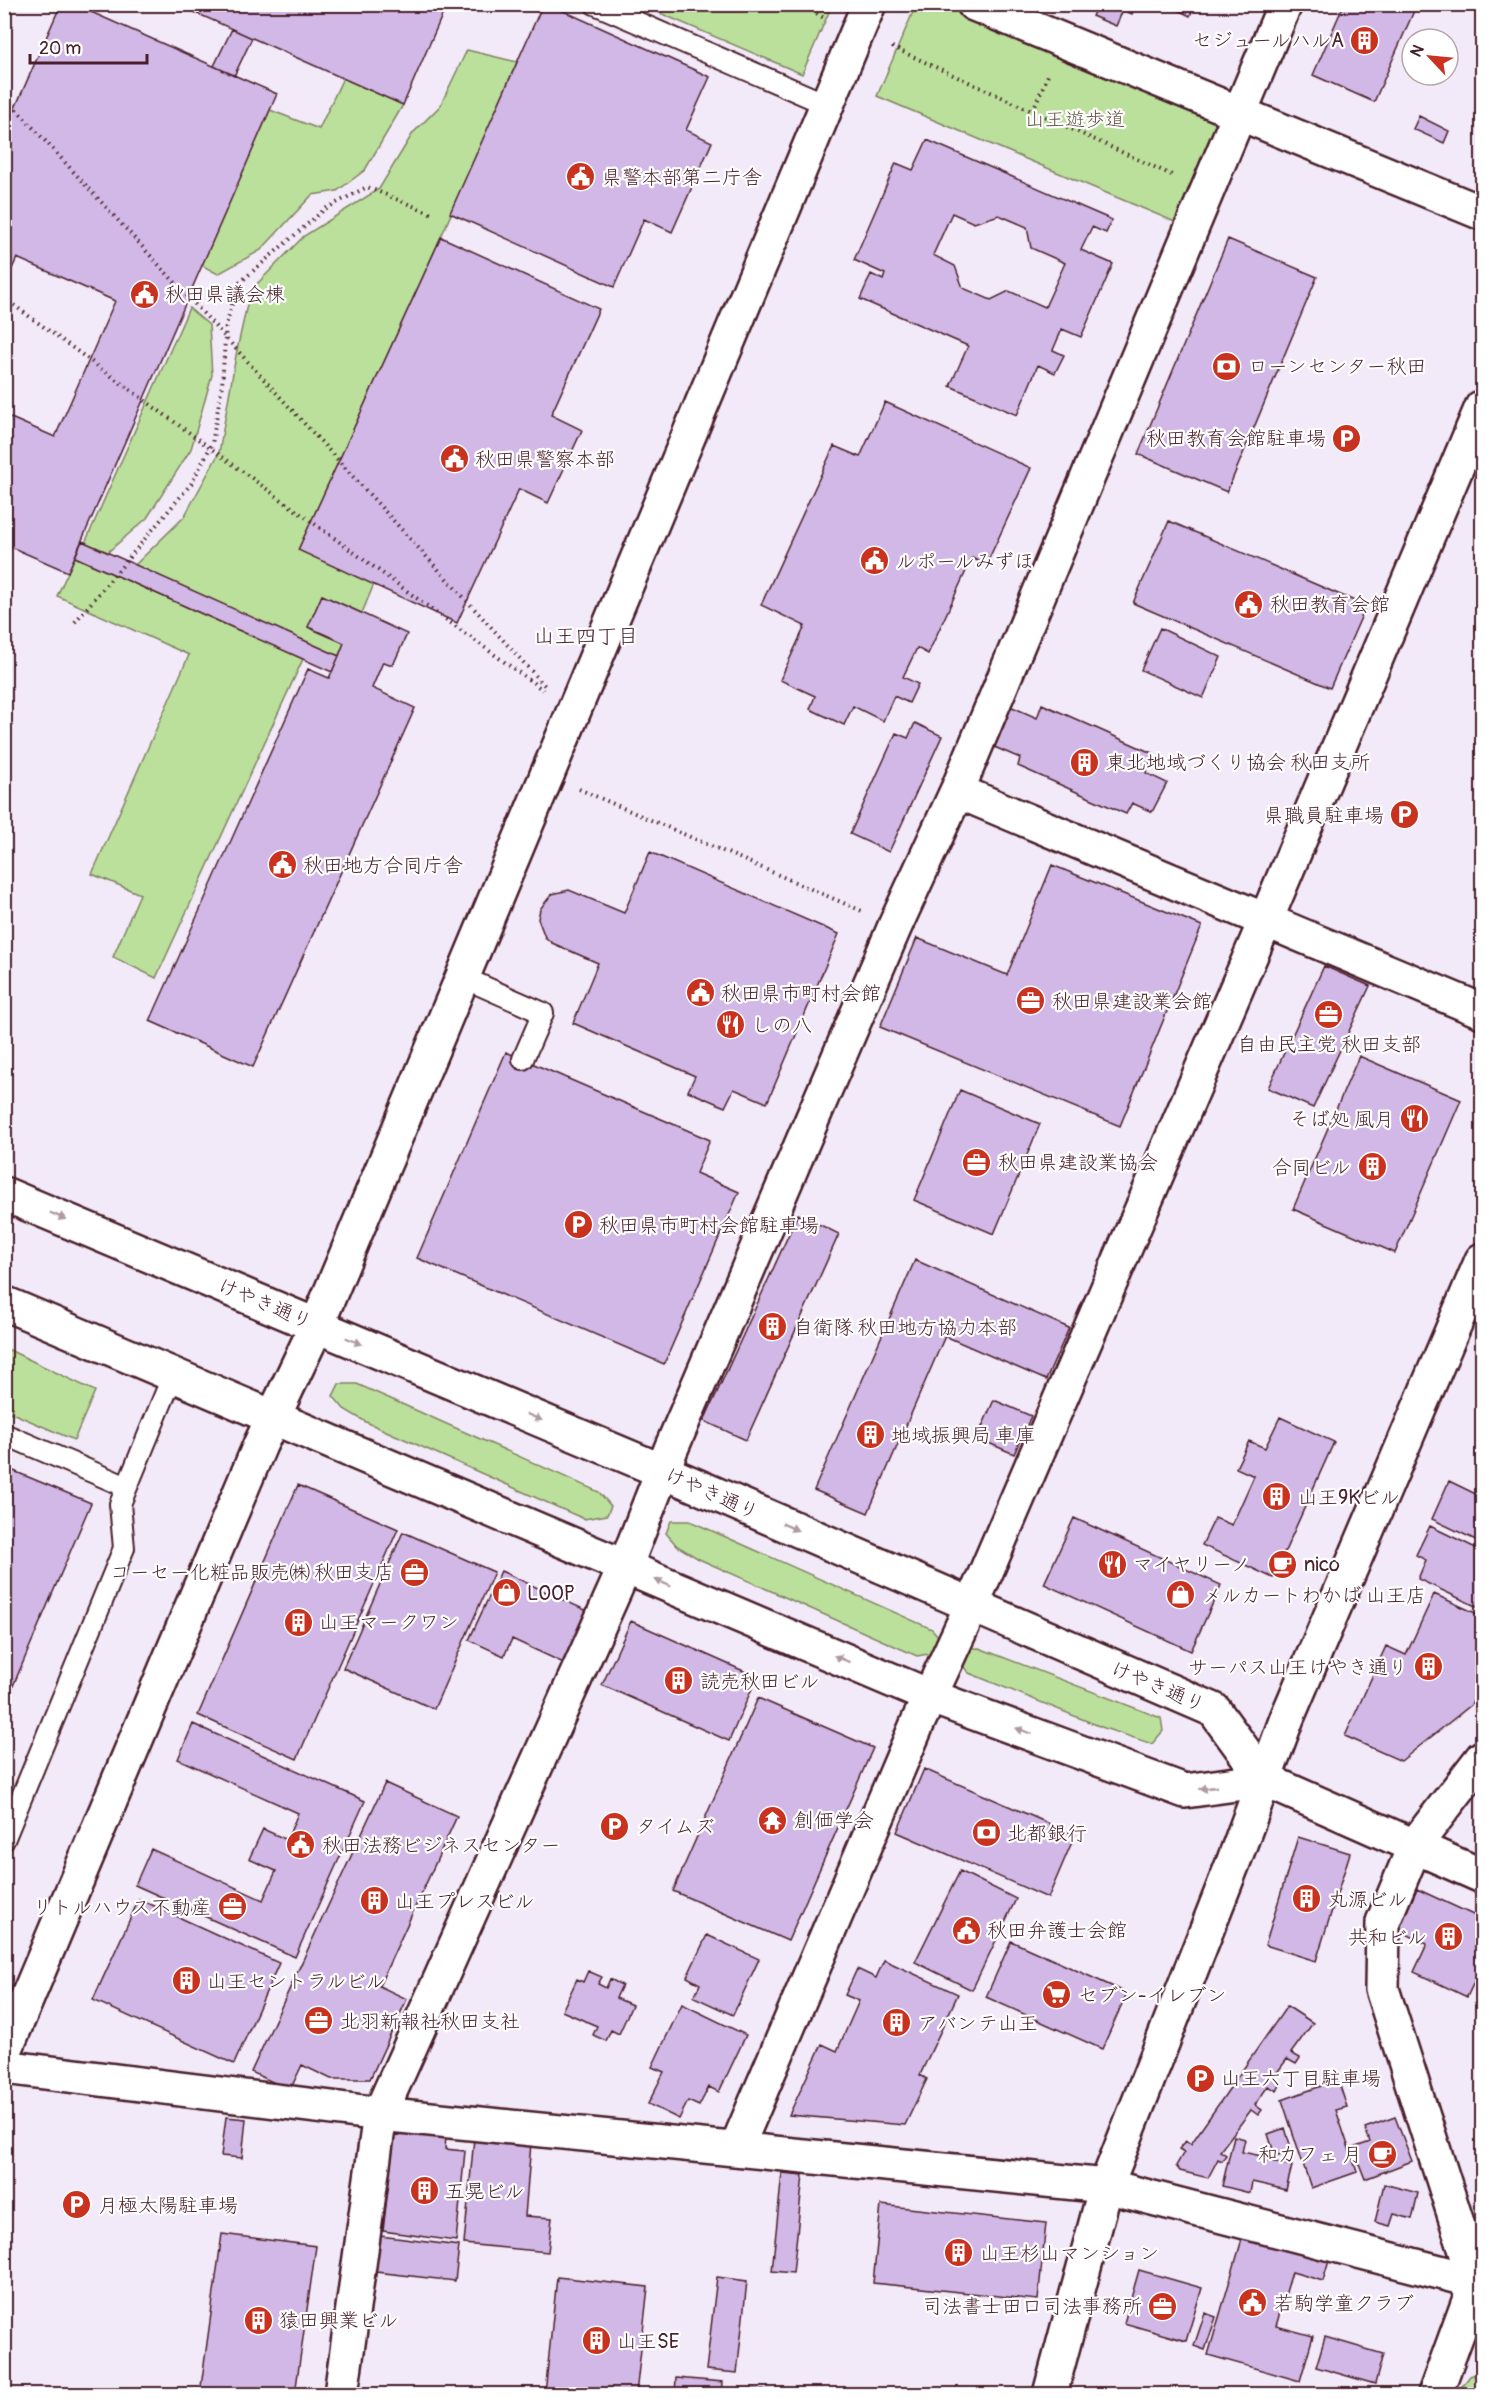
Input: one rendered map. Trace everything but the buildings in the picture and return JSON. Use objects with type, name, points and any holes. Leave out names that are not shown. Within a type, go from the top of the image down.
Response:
[{"type":"street","points":[[974,4],[1482,213]]},
{"type":"street","points":[[341,2394],[380,2114],[625,1567],[662,1471],[895,926],[957,791],[1284,4]]},
{"type":"street","points":[[4,2053],[273,1415],[317,1325],[863,18]]},
{"type":"street","points":[[736,2149],[929,1696],[970,1607],[1266,922],[1482,407]]},
{"type":"street","points":[[957,791],[1482,1011]]},
{"type":"street","name":"けやき通り","points":[[4,1194],[662,1471],[970,1607],[1214,1710],[1265,1780]]},
{"type":"street","points":[[1050,2394],[1106,2186],[1265,1780],[1287,1718],[1482,1260]]},
{"type":"street","points":[[4,1303],[273,1415],[929,1696],[1185,1791],[1265,1780],[1482,1876]]},
{"type":"street","points":[[1435,2394],[1480,2286],[1382,1989],[1383,1922],[1415,1845],[1482,1758]]},
{"type":"street","points":[[4,2067],[380,2114],[1106,2186],[1480,2286]]},
{"type":"lane","points":[[595,4],[828,105]]},
{"type":"lane","points":[[462,977],[543,1013],[523,1059]]},
{"type":"lane","points":[[4,1840],[124,1548],[120,1504],[173,1375]]},
{"type":"lane","points":[[4,1434],[127,1487]]},
{"type":"path","points":[[801,4],[826,18]]},
{"type":"path","points":[[863,18],[1208,190]]},
{"type":"path","points":[[4,96],[549,693],[4,298]]},
{"type":"path","points":[[75,621],[191,484],[212,444],[222,385],[226,325],[238,284],[325,209],[367,187],[435,215]]},
{"type":"path","points":[[548,775],[895,926]]},
{"type":"green space","points":[[641,5],[832,5],[802,74]]},
{"type":"green space","name":"山王遊歩道","points":[[916,5],[947,5],[1219,120],[1175,222],[877,96]]},
{"type":"green space","points":[[467,50],[517,62],[441,237],[299,549],[374,584],[362,613],[322,595],[308,627],[344,643],[338,657],[135,565],[184,517],[219,453],[250,291],[304,236],[379,189],[413,133],[440,106]]},
{"type":"green space","points":[[343,78],[403,105],[365,170],[337,191],[312,195],[261,250],[218,274],[201,265],[270,110],[319,129]]},
{"type":"green space","points":[[189,308],[209,325],[212,375],[191,449],[147,518],[108,552],[85,543]]},
{"type":"green space","points":[[75,557],[303,659],[156,978],[113,957],[140,894],[92,874],[189,655],[57,596]]},
{"type":"green space","points":[[5,1348],[95,1391],[74,1440],[5,1410]]},
{"type":"green space","points":[[339,1384],[357,1384],[599,1492],[611,1506],[607,1515],[584,1519],[366,1422],[344,1409],[333,1396]]},
{"type":"green space","points":[[671,1521],[690,1521],[932,1629],[944,1643],[940,1652],[917,1656],[699,1559],[677,1546],[666,1533]]},
{"type":"green space","points":[[979,1648],[1161,1718],[1163,1731],[1152,1744],[1104,1728],[969,1673],[957,1659],[961,1649]]},
{"type":"green space","points":[[1482,2372],[1482,2394],[1456,2394],[1470,2376]]},
{"type":"place","name":"セジュールハルA","points":[[1365,40]]},
{"type":"place","name":"県警本部第二庁舎","points":[[581,177]]},
{"type":"place","name":"秋田県議会棟","points":[[144,294]]},
{"type":"place","name":"ローンセンター秋田","points":[[1227,366]]},
{"type":"place","name":"秋田教育会館駐車場","points":[[1347,438]]},
{"type":"place","name":"秋田県警察本部","points":[[454,459]]},
{"type":"place","name":"ルポールみずほ","points":[[875,561]]},
{"type":"place","name":"秋田教育会館","points":[[1249,604]]},
{"type":"place","name":"東北地域づくり協会 秋田支所","points":[[1085,762]]},
{"type":"place","name":"県職員駐車場","points":[[1405,815]]},
{"type":"place","name":"秋田地方合同庁舎","points":[[282,865]]},
{"type":"place","name":"秋田県市町村会館","points":[[700,993]]},
{"type":"place","name":"秋田県建設業会館","points":[[1031,1001]]},
{"type":"place","name":"自由民主党 秋田支部","points":[[1329,1014]]},
{"type":"place","name":"しの八","points":[[731,1025]]},
{"type":"place","name":"そば処 風月","points":[[1415,1119]]},
{"type":"place","name":"秋田県建設業協会","points":[[977,1162]]},
{"type":"place","name":"合同ビル","points":[[1372,1167]]},
{"type":"place","name":"秋田県市町村会館駐車場","points":[[578,1225]]},
{"type":"place","name":"自衛隊 秋田地方協力本部","points":[[772,1327]]},
{"type":"place","name":"地域振興局 車庫","points":[[870,1435]]},
{"type":"place","name":"山王9Kビル","points":[[1277,1497]]},
{"type":"place","name":"マイヤリーノ","points":[[1112,1564]]},
{"type":"place","name":"nico","points":[[1283,1564]]},
{"type":"place","name":"コーセー化粧品販売㈱ 秋田支店","points":[[415,1572]]},
{"type":"place","name":"LOOP","points":[[506,1593]]},
{"type":"place","name":"メルカートわかば 山王店","points":[[1181,1595]]},
{"type":"place","name":"山王マークワン","points":[[298,1622]]},
{"type":"place","name":"サーパス山王けやき通り","points":[[1429,1667]]},
{"type":"place","name":"読売秋田ビル","points":[[679,1681]]},
{"type":"place","name":"創価学会","points":[[773,1820]]},
{"type":"place","name":"タイムズ","points":[[615,1826]]},
{"type":"place","name":"北都銀行","points":[[986,1833]]},
{"type":"place","name":"秋田法務ビジネスセンター","points":[[301,1845]]},
{"type":"place","name":"丸源ビル","points":[[1307,1899]]},
{"type":"place","name":"山王プレスビル","points":[[374,1901]]},
{"type":"place","name":"リトルハウス不動産","points":[[232,1907]]},
{"type":"place","name":"秋田弁護士会館","points":[[966,1930]]},
{"type":"place","name":"共和ビル","points":[[1448,1937]]},
{"type":"place","name":"山王セントラルビル","points":[[186,1981]]},
{"type":"place","name":"セブン-イレブン","points":[[1057,1995]]},
{"type":"place","name":"北羽新報社秋田支社","points":[[319,2021]]},
{"type":"place","name":"アバンテ山王","points":[[897,2023]]},
{"type":"place","name":"山王六丁目駐車場","points":[[1200,2078]]},
{"type":"place","name":"和カフェ 月","points":[[1383,2154]]},
{"type":"place","name":"五晃ビル","points":[[424,2191]]},
{"type":"place","name":"月極太陽駐車場","points":[[77,2205]]},
{"type":"place","name":"山王杉山マンション","points":[[959,2253]]},
{"type":"place","name":"若駒学童クラブ","points":[[1253,2303]]},
{"type":"place","name":"司法書士田口司法事務所","points":[[1163,2306]]},
{"type":"place","name":"猿田興業ビル","points":[[258,2320]]},
{"type":"place","name":"山王SE","points":[[596,2341]]},
{"type":"district","name":"山王四丁目","points":[[586,636]]}]
